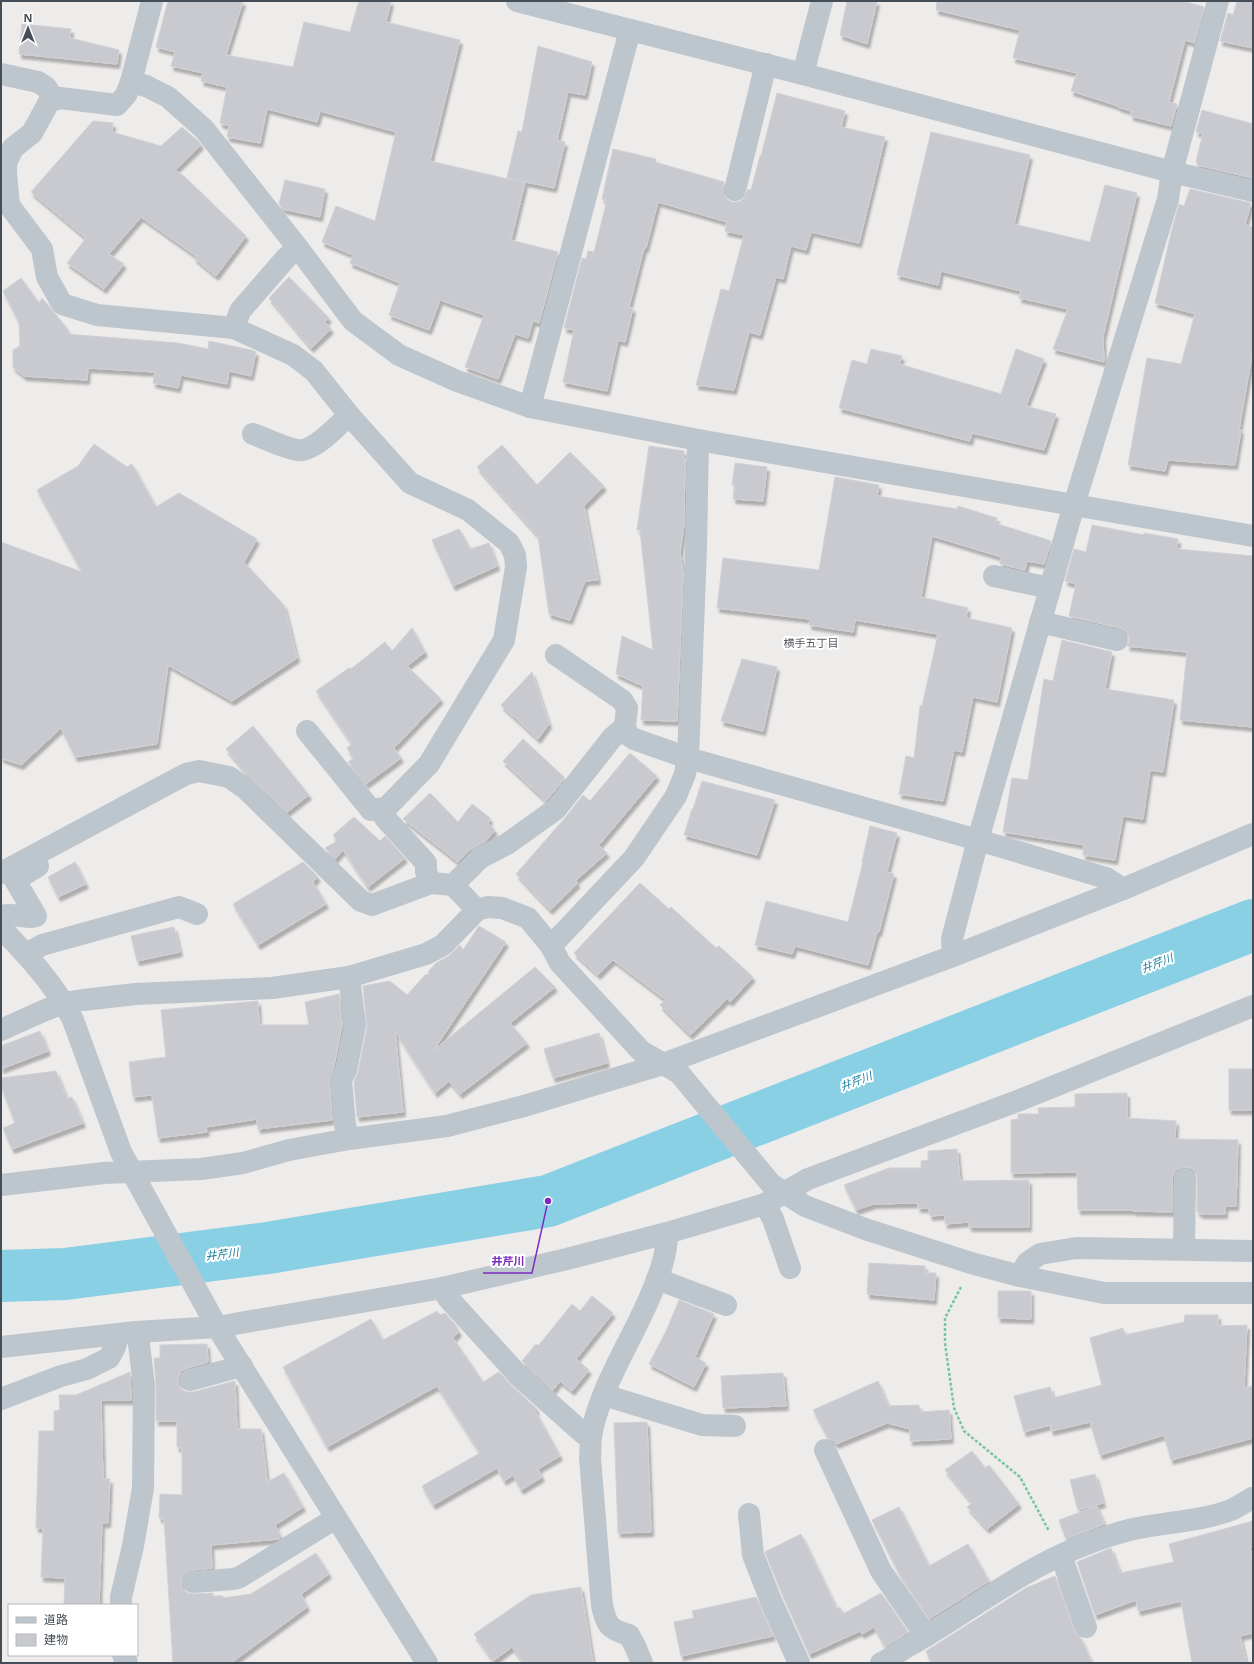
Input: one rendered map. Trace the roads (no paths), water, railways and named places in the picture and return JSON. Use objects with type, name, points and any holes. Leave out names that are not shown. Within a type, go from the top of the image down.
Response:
[{"type":"street","points":[[152,1],[131,82],[126,94],[117,106],[60,98],[54,99],[49,102],[32,133],[7,146],[6,163],[9,205],[42,249],[47,277],[62,304],[97,315],[234,328],[293,354],[314,371],[349,415],[410,483],[468,510],[509,542],[515,555],[516,567],[504,640],[429,764],[386,808],[371,810],[307,730]]},
{"type":"street","points":[[517,1],[766,64],[1172,172],[1253,191]]},
{"type":"street","points":[[803,74],[822,1]]},
{"type":"street","points":[[953,956],[952,938],[978,840],[1074,505],[1168,198],[1172,172],[1218,1]]},
{"type":"street","points":[[530,406],[630,30]]},
{"type":"street","points":[[736,190],[766,64]]},
{"type":"street","points":[[1,74],[38,82],[46,87],[54,99]]},
{"type":"street","points":[[131,82],[146,86],[168,97],[204,129],[298,248],[353,321],[399,354],[457,381],[530,406],[698,440],[1253,536]]},
{"type":"street","points":[[234,328],[240,311],[286,258],[298,248]]},
{"type":"street","points":[[253,434],[298,450],[309,449],[339,426],[349,415]]},
{"type":"street","points":[[550,946],[634,858],[676,796],[685,774],[688,758],[696,549],[698,440]]},
{"type":"street","points":[[994,576],[1050,588]]},
{"type":"street","points":[[1040,622],[1117,640]]},
{"type":"street","points":[[556,655],[622,700],[627,708],[625,727],[627,734],[634,739],[688,758],[978,840],[1106,878],[1123,889]]},
{"type":"street","points":[[453,885],[480,858],[507,844],[556,809],[612,738],[625,727]]},
{"type":"street","points":[[1,873],[186,774],[199,771],[229,777],[246,789],[361,901],[372,905],[431,883],[453,885],[477,910]]},
{"type":"street","points":[[380,809],[385,818],[426,863],[426,872],[431,883]]},
{"type":"street","points":[[1,1185],[104,1173],[135,1177],[243,1163],[289,1150],[349,1139],[447,1126],[671,1068],[1123,889],[1253,834]]},
{"type":"street","points":[[1,916],[10,914],[30,918],[36,916],[15,880],[69,848]]},
{"type":"street","points":[[26,954],[42,945],[179,907],[197,914]]},
{"type":"street","points":[[1,1030],[64,1003],[136,994],[272,988],[349,977],[426,954],[443,945],[477,910],[488,907],[502,908],[528,918],[550,946],[560,963],[641,1051],[671,1068],[773,1194],[865,1229],[971,1263],[1020,1276],[1104,1293],[1253,1293]]},
{"type":"street","points":[[1,928],[26,954],[64,1003],[73,1020],[121,1152],[214,1322],[427,1663]]},
{"type":"street","points":[[349,977],[355,1025],[346,1070],[341,1080],[345,1125],[349,1139]]},
{"type":"street","points":[[1,1347],[214,1322],[442,1288],[567,1259],[667,1233],[1020,1100],[1253,1006]]},
{"type":"street","points":[[1184,1249],[1185,1178]]},
{"type":"street","points":[[773,1194],[773,1219],[790,1268]]},
{"type":"street","points":[[642,1663],[629,1635],[615,1631],[606,1622],[602,1606],[590,1458],[591,1437],[604,1395],[646,1306],[657,1279],[667,1248],[667,1233]]},
{"type":"street","points":[[1020,1276],[1027,1263],[1040,1254],[1076,1248],[1253,1251]]},
{"type":"street","points":[[657,1279],[726,1305]]},
{"type":"street","points":[[442,1288],[448,1298],[520,1376],[584,1434],[591,1437]]},
{"type":"street","points":[[1,1399],[61,1376],[87,1369],[108,1358],[127,1333]]},
{"type":"street","points":[[120,1604],[134,1546],[143,1488],[144,1386],[139,1344],[127,1333]]},
{"type":"street","points":[[190,1380],[242,1366]]},
{"type":"street","points":[[604,1395],[702,1425],[736,1426]]},
{"type":"street","points":[[825,1450],[880,1571],[926,1636]]},
{"type":"street","points":[[881,1663],[1016,1580],[1061,1555],[1106,1537],[1129,1530],[1218,1514],[1232,1510],[1253,1498]]},
{"type":"street","points":[[749,1514],[753,1555],[770,1601],[799,1663]]},
{"type":"street","points":[[193,1582],[234,1579],[240,1577],[336,1518]]},
{"type":"street","points":[[1061,1555],[1086,1627]]},
{"type":"waterway","name":"井芹川","points":[[1,1276],[65,1274],[268,1248],[548,1201],[1253,925]]},
{"type":"place","name":"井芹川","points":[[548,1201]]},
{"type":"district","name":"横手五丁目","points":[[811,643]]}]
